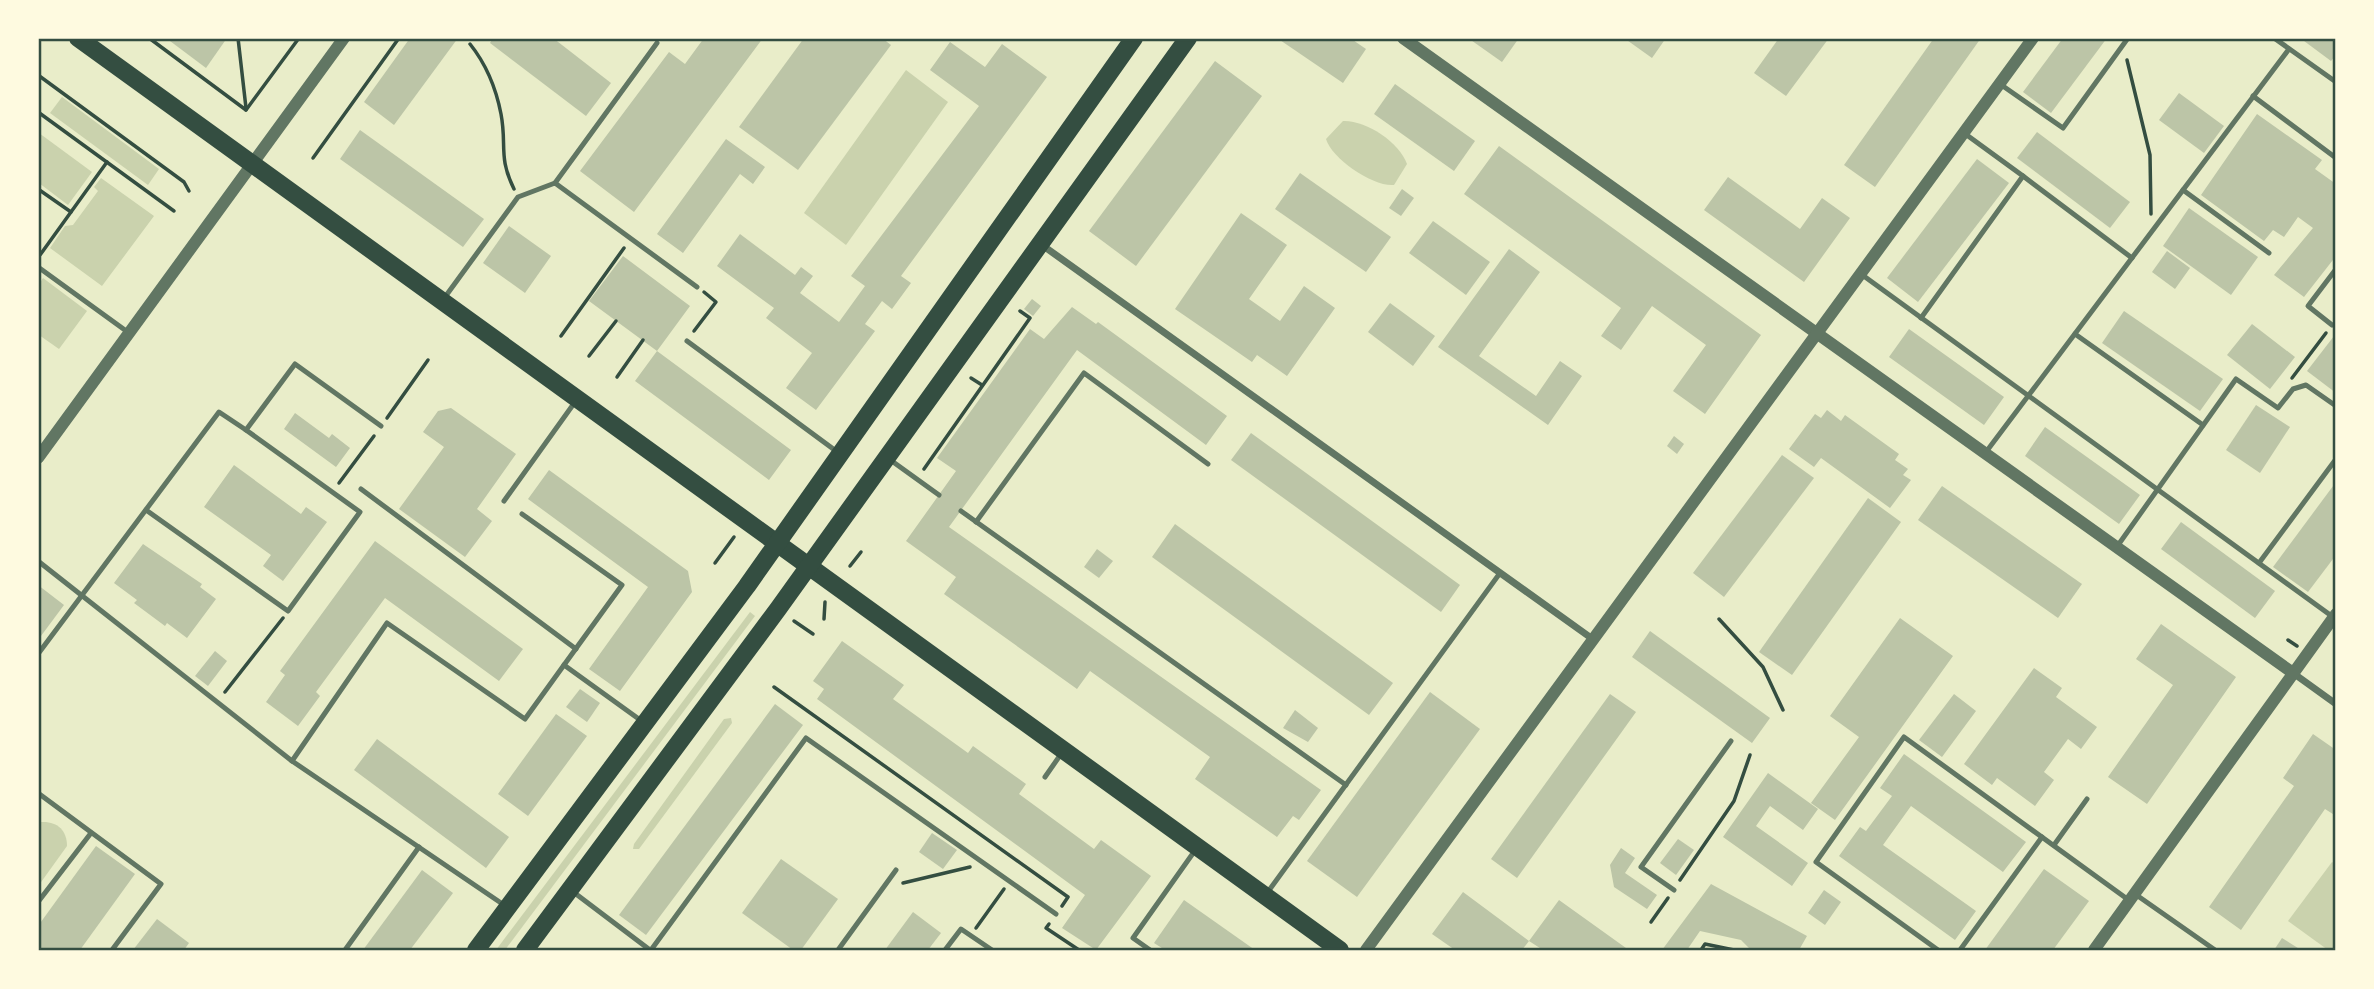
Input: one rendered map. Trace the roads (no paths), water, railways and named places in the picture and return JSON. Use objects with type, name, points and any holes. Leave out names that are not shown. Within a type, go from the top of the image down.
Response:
[{"type":"main road","points":[[78,38],[1339,950]]},
{"type":"main road","points":[[476,950],[777,544],[1134,38]]},
{"type":"main road","points":[[525,950],[808,566],[1188,38]]},
{"type":"street","points":[[38,458],[344,38]]},
{"type":"street","points":[[1402,38],[2336,704]]},
{"type":"street","points":[[1366,950],[2034,38]]},
{"type":"street","points":[[1039,243],[1594,640]]},
{"type":"street","points":[[2094,950],[2334,615]]},
{"type":"lane","points":[[2274,38],[2336,82]]},
{"type":"lane","points":[[2000,84],[2063,128],[2126,41]]},
{"type":"lane","points":[[442,302],[518,197],[555,183],[657,43]]},
{"type":"lane","points":[[1985,454],[2289,49]]},
{"type":"lane","points":[[2253,96],[2336,158]]},
{"type":"lane","points":[[1964,134],[2132,258]]},
{"type":"lane","points":[[1921,318],[2023,176]]},
{"type":"lane","points":[[555,183],[697,287]]},
{"type":"lane","points":[[2183,190],[2269,253]]},
{"type":"lane","points":[[38,267],[130,333]]},
{"type":"lane","points":[[2332,325],[2308,306],[2336,269]]},
{"type":"lane","points":[[1861,274],[2334,615]]},
{"type":"lane","points":[[2074,334],[2203,425]]},
{"type":"lane","points":[[687,341],[841,454]]},
{"type":"lane","points":[[246,430],[295,364],[381,426]]},
{"type":"lane","points":[[976,522],[1084,373],[1208,464]]},
{"type":"lane","points":[[2116,548],[2236,379],[2278,408],[2293,389],[2306,385],[2336,406]]},
{"type":"lane","points":[[504,501],[576,399]]},
{"type":"lane","points":[[38,654],[219,412],[360,512],[288,611],[146,510]]},
{"type":"lane","points":[[886,457],[939,495]]},
{"type":"lane","points":[[2259,563],[2336,459]]},
{"type":"lane","points":[[360,489],[576,649]]},
{"type":"lane","points":[[961,511],[1346,785]]},
{"type":"lane","points":[[292,761],[387,623],[525,719],[622,585],[522,514]]},
{"type":"lane","points":[[38,561],[292,761],[508,908]]},
{"type":"lane","points":[[1265,896],[1500,573]]},
{"type":"lane","points":[[564,665],[645,724]]},
{"type":"lane","points":[[1938,950],[1815,862],[1904,737],[2042,837],[2215,950]]},
{"type":"lane","points":[[570,890],[651,950],[806,738],[1056,914]]},
{"type":"lane","points":[[1674,890],[1640,867],[1731,741]]},
{"type":"lane","points":[[1045,778],[1063,751]]},
{"type":"lane","points":[[39,794],[160,884],[112,950]]},
{"type":"lane","points":[[2054,845],[2087,799]]},
{"type":"lane","points":[[38,902],[91,833]]},
{"type":"lane","points":[[1959,950],[2042,837]]},
{"type":"lane","points":[[345,950],[419,847]]},
{"type":"lane","points":[[1150,950],[1133,938],[1197,847]]},
{"type":"lane","points":[[838,950],[895,870]]},
{"type":"lane","points":[[946,950],[961,929],[992,950]]}]
